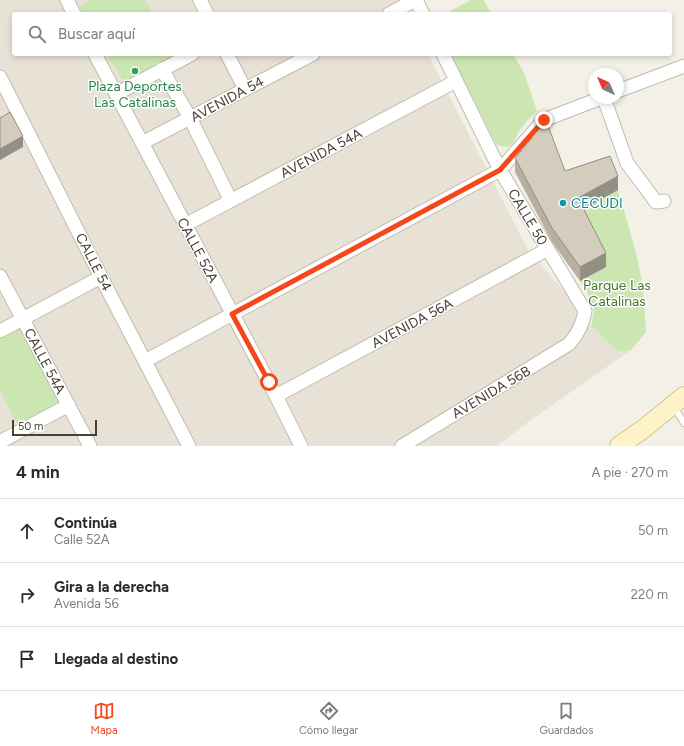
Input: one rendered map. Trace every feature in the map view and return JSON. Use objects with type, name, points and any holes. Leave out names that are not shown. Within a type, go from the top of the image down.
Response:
[{"type":"main road","points":[[619,446],[679,401]]},
{"type":"street","points":[[67,0],[73,12]]},
{"type":"street","points":[[200,0],[206,12]]},
{"type":"street","points":[[393,12],[416,0],[422,12]]},
{"type":"street","name":"CALLE 52A","points":[[96,56],[301,446]]},
{"type":"street","points":[[116,94],[188,56]]},
{"type":"street","points":[[228,56],[245,89]]},
{"type":"street","name":"AVENIDA 54","points":[[142,144],[309,56]]},
{"type":"street","name":"CALLE 50","points":[[444,56],[500,170],[585,311],[583,322],[577,335]]},
{"type":"street","points":[[624,90],[684,66]]},
{"type":"street","points":[[162,69],[190,118],[231,201]]},
{"type":"street","name":"CALLE 54","points":[[0,77],[5,100],[101,277],[189,446]]},
{"type":"street","name":"AVENIDA 54A","points":[[185,225],[456,81]]},
{"type":"street","points":[[145,361],[500,170],[544,120],[588,103]]},
{"type":"street","points":[[604,104],[627,163],[656,202],[664,201]]},
{"type":"street","name":"AVENIDA 56A","points":[[276,396],[548,249]]},
{"type":"street","name":"CALLE 54A","points":[[0,276],[90,446]]},
{"type":"street","points":[[0,331],[101,277]]},
{"type":"street","name":"AVENIDA 56B","points":[[402,446],[569,344],[577,335]]},
{"type":"street","points":[[0,442],[69,405]]},
{"type":"lane","points":[[679,401],[684,423]]},
{"type":"shaded area","points":[[0,0],[401,0],[407,12],[12,12],[12,56],[429,56],[528,250],[577,306],[591,326],[618,352],[631,350],[528,422],[497,446],[0,446]]},
{"type":"green space","points":[[89,0],[145,0],[152,12],[82,12],[79,6]]},
{"type":"green space","points":[[471,0],[484,0],[490,12],[449,12]]},
{"type":"green space","name":"Plaza Deportes Las Catalinas","points":[[108,56],[179,57],[126,85]]},
{"type":"green space","points":[[452,56],[514,56],[524,73],[537,111],[520,130],[511,145],[502,147],[496,144]]},
{"type":"green space","name":"Parque Las Catalinas","points":[[618,190],[635,249],[643,287],[646,332],[631,350],[618,352],[591,326],[594,310],[587,291],[580,281],[606,267],[578,212]]},
{"type":"green space","points":[[23,319],[69,405],[20,431],[0,390],[0,331]]},
{"type":"building","points":[[10,112],[23,136],[0,149],[0,118]]},
{"type":"building","name":"CECUDI","points":[[544,115],[565,171],[610,156],[618,176],[578,198],[606,253],[580,267],[552,228],[515,158],[531,139]]},
{"type":"place","name":"Plaza Deportes Las Catalinas","points":[[135,71]]},
{"type":"place","name":"CECUDI","points":[[563,203]]},
{"type":"route","points":[[269,382],[232,314],[500,170],[544,120]]}]
